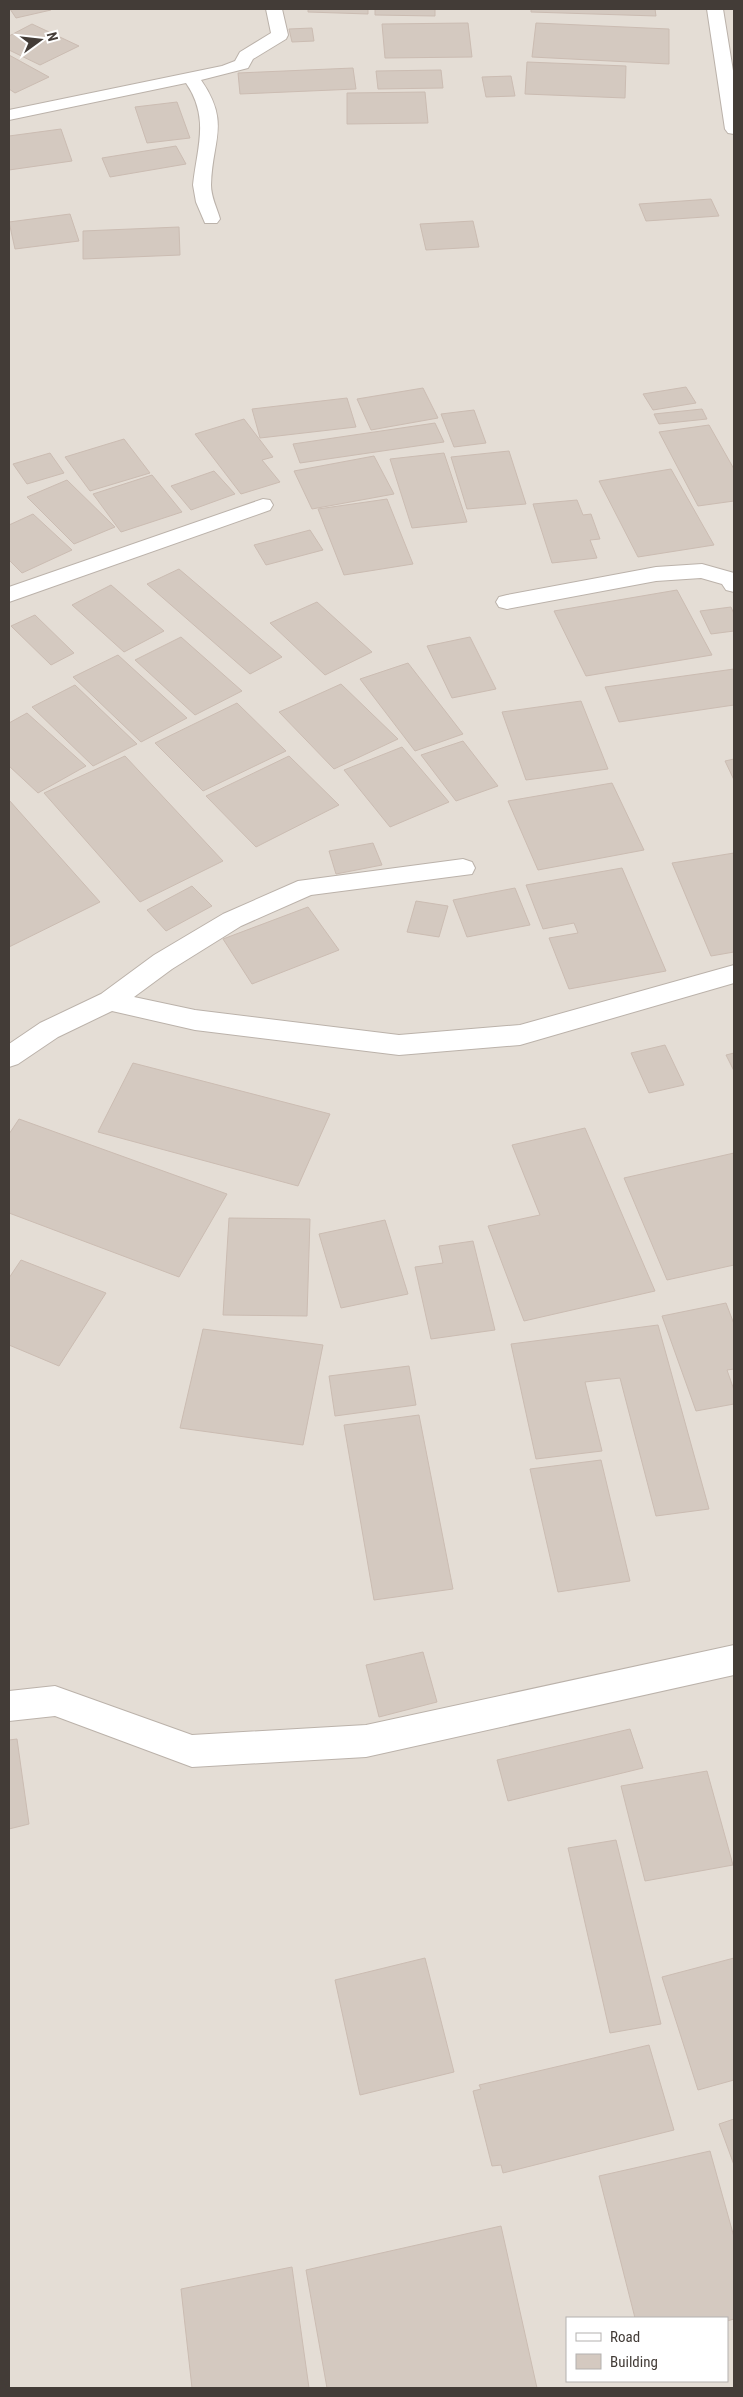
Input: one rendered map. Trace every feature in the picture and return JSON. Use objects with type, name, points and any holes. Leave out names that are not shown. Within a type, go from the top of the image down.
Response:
[{"type":"street","points":[[9,114],[226,70],[242,64],[246,56],[280,35],[274,9]]},
{"type":"street","points":[[715,9],[734,129]]},
{"type":"street","points":[[190,77],[202,92],[210,109],[210,138],[202,187],[211,219]]},
{"type":"street","points":[[9,595],[263,505]]},
{"type":"street","points":[[507,602],[656,574],[702,571],[730,578],[734,584]]},
{"type":"street","points":[[9,1057],[49,1030],[110,1001],[163,962],[232,920],[307,887],[462,868]]},
{"type":"street","points":[[110,1001],[195,1020],[399,1045],[520,1035],[734,974]]},
{"type":"street","points":[[9,1706],[55,1701],[192,1751],[366,1741],[734,1660]]},
{"type":"shaded area","points":[[9,9],[734,9],[734,2388],[9,2388]]},
{"type":"building","points":[[10,9],[50,9],[51,10],[16,18]]},
{"type":"building","points":[[308,9],[368,9],[368,14],[308,12]]},
{"type":"building","points":[[375,9],[435,9],[435,16],[375,15]]},
{"type":"building","points":[[531,9],[655,9],[656,16],[531,12]]},
{"type":"building","points":[[468,23],[472,57],[385,58],[382,24]]},
{"type":"building","points":[[536,23],[669,29],[669,64],[532,57]]},
{"type":"building","points":[[32,24],[79,46],[40,65],[9,50],[9,36]]},
{"type":"building","points":[[312,28],[314,41],[292,42],[289,29]]},
{"type":"building","points":[[9,55],[49,77],[15,93],[9,89]]},
{"type":"building","points":[[527,62],[626,66],[625,98],[525,94]]},
{"type":"building","points":[[353,68],[356,89],[240,94],[238,73]]},
{"type":"building","points":[[441,70],[443,88],[378,89],[376,71]]},
{"type":"building","points":[[511,76],[515,96],[486,97],[482,77]]},
{"type":"building","points":[[425,92],[428,123],[347,124],[347,93]]},
{"type":"building","points":[[177,102],[190,138],[147,143],[135,107]]},
{"type":"building","points":[[61,129],[72,161],[9,170],[9,136]]},
{"type":"building","points":[[176,146],[186,164],[110,177],[102,158]]},
{"type":"building","points":[[711,199],[719,216],[646,221],[639,204]]},
{"type":"building","points":[[70,214],[79,241],[15,249],[9,222]]},
{"type":"building","points":[[473,221],[479,247],[426,250],[420,224]]},
{"type":"building","points":[[179,227],[180,255],[83,259],[83,231]]},
{"type":"building","points":[[686,387],[696,403],[653,410],[643,394]]},
{"type":"building","points":[[423,388],[438,418],[371,430],[357,399]]},
{"type":"building","points":[[347,398],[356,427],[260,438],[252,409]]},
{"type":"building","points":[[702,409],[707,419],[659,424],[654,414]]},
{"type":"building","points":[[474,410],[486,443],[454,447],[441,414]]},
{"type":"building","points":[[244,419],[273,457],[262,460],[280,482],[241,494],[195,434]]},
{"type":"building","points":[[435,423],[444,442],[300,463],[293,444]]},
{"type":"building","points":[[709,425],[734,469],[734,501],[698,506],[659,432]]},
{"type":"building","points":[[124,439],[150,473],[90,491],[65,457]]},
{"type":"building","points":[[509,451],[526,504],[467,509],[451,457]]},
{"type":"building","points":[[50,453],[64,473],[27,484],[13,464]]},
{"type":"building","points":[[444,453],[467,522],[412,528],[390,459]]},
{"type":"building","points":[[374,456],[394,494],[312,509],[294,471]]},
{"type":"building","points":[[671,469],[714,545],[638,557],[599,481]]},
{"type":"building","points":[[214,471],[235,494],[191,510],[171,486]]},
{"type":"building","points":[[152,475],[182,512],[121,532],[93,494]]},
{"type":"building","points":[[67,480],[115,527],[74,544],[27,497]]},
{"type":"building","points":[[387,499],[413,564],[344,575],[318,509]]},
{"type":"building","points":[[577,500],[583,515],[591,514],[600,539],[590,540],[597,558],[552,563],[533,504]]},
{"type":"building","points":[[33,514],[72,550],[22,573],[9,560],[9,525]]},
{"type":"building","points":[[310,530],[323,550],[266,565],[254,545]]},
{"type":"building","points":[[179,569],[282,657],[250,674],[147,584]]},
{"type":"building","points":[[111,585],[164,631],[124,652],[72,605]]},
{"type":"building","points":[[677,590],[712,655],[586,676],[554,611]]},
{"type":"building","points":[[317,602],[372,652],[325,675],[270,623]]},
{"type":"building","points":[[731,607],[734,614],[734,631],[711,634],[700,611]]},
{"type":"building","points":[[35,615],[74,653],[51,665],[11,626]]},
{"type":"building","points":[[181,637],[242,691],[195,715],[135,660]]},
{"type":"building","points":[[470,637],[496,689],[452,698],[427,646]]},
{"type":"building","points":[[118,655],[187,718],[141,742],[73,677]]},
{"type":"building","points":[[408,663],[463,734],[415,751],[360,679]]},
{"type":"building","points":[[734,669],[734,705],[619,722],[605,687]]},
{"type":"building","points":[[341,684],[398,739],[334,769],[279,712]]},
{"type":"building","points":[[75,685],[137,744],[93,766],[32,707]]},
{"type":"building","points":[[581,701],[608,769],[526,780],[502,712]]},
{"type":"building","points":[[237,703],[286,751],[203,791],[155,743]]},
{"type":"building","points":[[27,713],[86,766],[38,793],[9,766],[9,723]]},
{"type":"building","points":[[463,741],[498,786],[456,801],[421,755]]},
{"type":"building","points":[[402,747],[449,802],[390,827],[344,770]]},
{"type":"building","points":[[125,756],[223,861],[140,902],[44,793]]},
{"type":"building","points":[[289,756],[339,805],[256,847],[206,796]]},
{"type":"building","points":[[734,759],[734,780],[725,761]]},
{"type":"building","points":[[612,783],[644,850],[538,870],[508,801]]},
{"type":"building","points":[[9,800],[100,902],[9,947]]},
{"type":"building","points":[[373,843],[382,865],[336,874],[329,851]]},
{"type":"building","points":[[734,853],[734,952],[711,956],[672,863]]},
{"type":"building","points":[[622,868],[666,971],[569,989],[549,938],[578,933],[574,923],[543,929],[526,885]]},
{"type":"building","points":[[192,886],[212,906],[166,931],[147,910]]},
{"type":"building","points":[[515,888],[530,925],[467,937],[453,900]]},
{"type":"building","points":[[416,901],[448,906],[439,937],[407,932]]},
{"type":"building","points":[[308,907],[339,950],[252,984],[223,939]]},
{"type":"building","points":[[665,1045],[684,1085],[649,1093],[631,1053]]},
{"type":"building","points":[[734,1053],[734,1071],[726,1055]]},
{"type":"building","points":[[133,1063],[330,1114],[298,1186],[98,1132]]},
{"type":"building","points":[[19,1119],[227,1194],[179,1277],[9,1213],[9,1134]]},
{"type":"building","points":[[585,1128],[655,1291],[524,1321],[488,1226],[540,1215],[512,1145]]},
{"type":"building","points":[[734,1153],[734,1265],[667,1280],[624,1178]]},
{"type":"building","points":[[229,1218],[310,1219],[307,1316],[223,1315]]},
{"type":"building","points":[[385,1220],[408,1294],[341,1308],[319,1234]]},
{"type":"building","points":[[473,1241],[495,1330],[431,1339],[415,1267],[443,1263],[439,1246]]},
{"type":"building","points":[[21,1260],[106,1293],[59,1366],[9,1345],[9,1278]]},
{"type":"building","points":[[726,1303],[734,1324],[734,1369],[727,1370],[734,1390],[734,1404],[696,1411],[662,1316]]},
{"type":"building","points":[[658,1325],[709,1509],[656,1516],[620,1378],[585,1382],[602,1451],[536,1459],[511,1344]]},
{"type":"building","points":[[203,1329],[323,1345],[303,1445],[180,1428]]},
{"type":"building","points":[[409,1366],[416,1405],[335,1416],[329,1376]]},
{"type":"building","points":[[419,1415],[453,1589],[374,1600],[344,1425]]},
{"type":"building","points":[[601,1460],[630,1581],[558,1592],[530,1469]]},
{"type":"building","points":[[423,1652],[437,1702],[379,1717],[366,1665]]},
{"type":"building","points":[[630,1729],[643,1768],[508,1801],[497,1760]]},
{"type":"building","points":[[17,1739],[29,1824],[9,1829],[9,1740]]},
{"type":"building","points":[[707,1771],[733,1865],[645,1881],[621,1786]]},
{"type":"building","points":[[616,1840],[661,2024],[610,2033],[568,1848]]},
{"type":"building","points":[[425,1958],[454,2072],[360,2095],[335,1980]]},
{"type":"building","points":[[734,1958],[734,2080],[698,2090],[662,1977]]},
{"type":"building","points":[[649,2045],[674,2130],[503,2173],[501,2165],[492,2166],[473,2091],[481,2089],[479,2085]]},
{"type":"building","points":[[734,2119],[734,2165],[719,2124]]},
{"type":"building","points":[[710,2151],[734,2237],[734,2319],[728,2321],[728,2317],[635,2317],[599,2176]]},
{"type":"building","points":[[501,2226],[537,2388],[327,2388],[306,2270]]},
{"type":"building","points":[[292,2267],[309,2388],[192,2388],[181,2289]]}]
